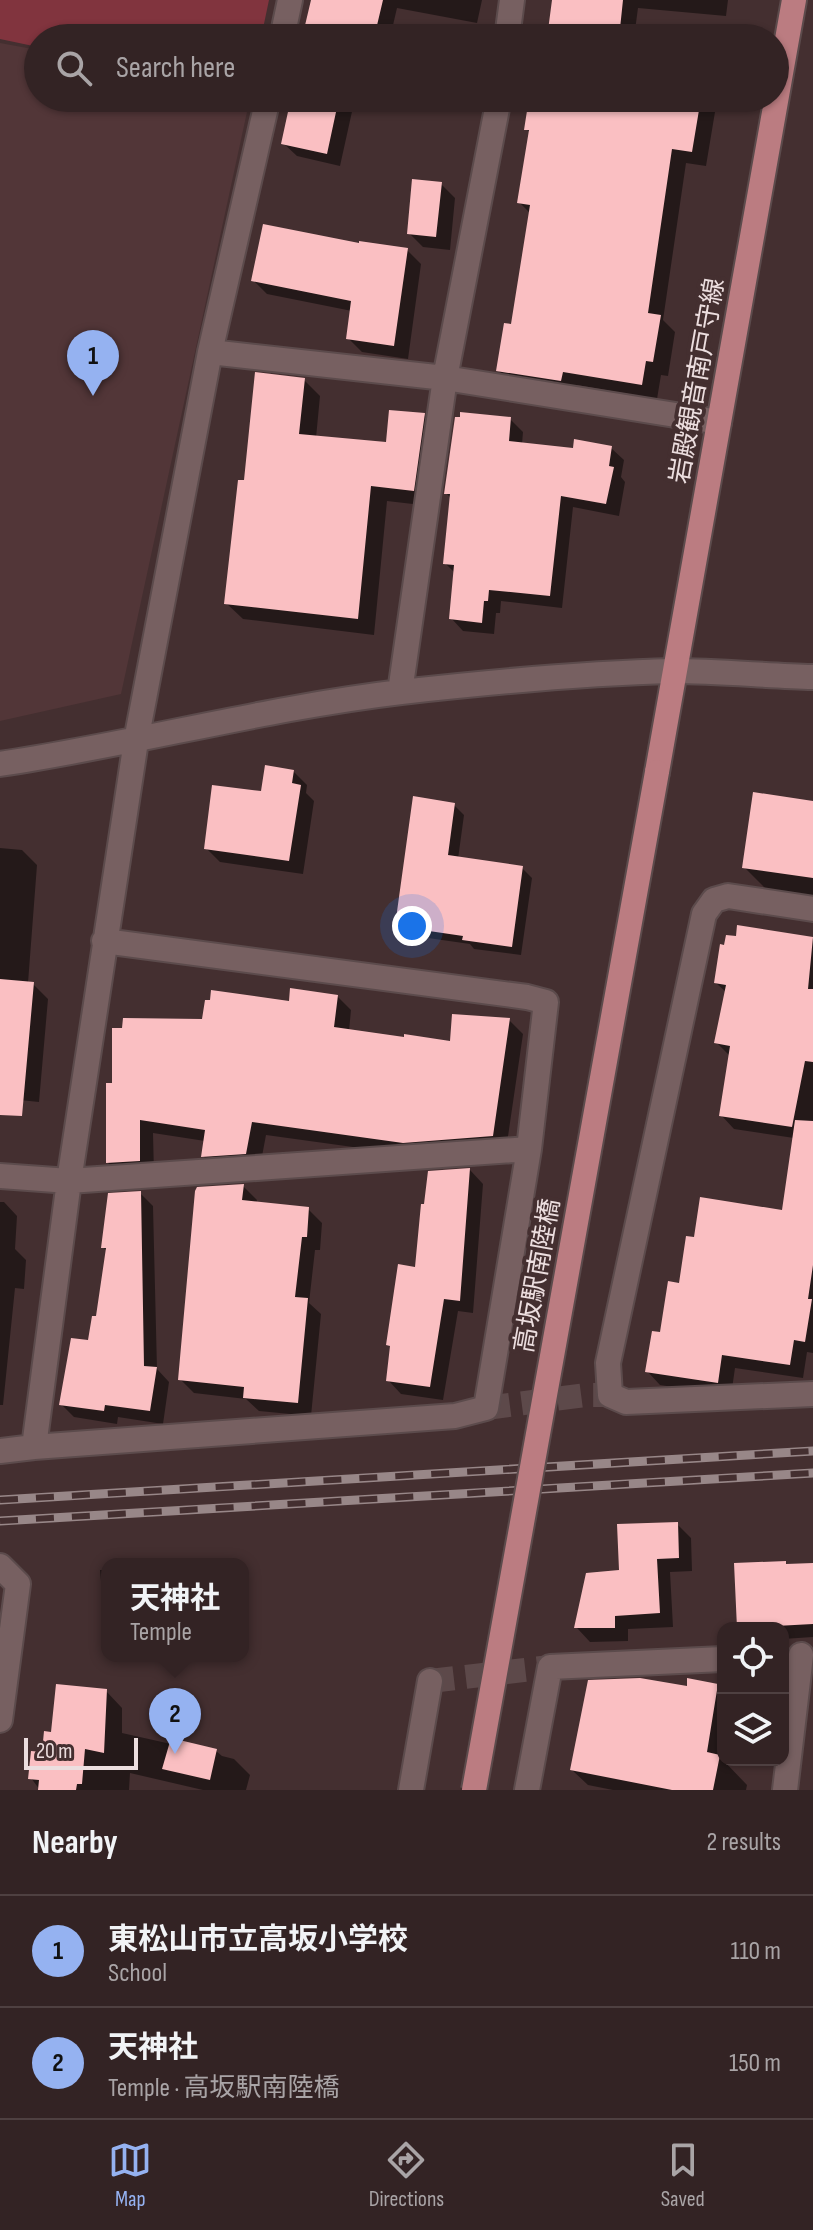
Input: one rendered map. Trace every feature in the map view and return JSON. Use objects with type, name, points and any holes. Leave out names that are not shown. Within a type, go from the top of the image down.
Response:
[{"type":"main road","name":"岩殿観音南戸守線","points":[[789,28],[794,0]]},
{"type":"main road","name":"岩殿観音南戸守線","points":[[657,772],[774,112]]},
{"type":"main road","name":"高坂駅南陸橋","points":[[474,1790],[657,772]]},
{"type":"street","points":[[285,24],[290,0]]},
{"type":"street","points":[[509,24],[512,0]]},
{"type":"street","points":[[34,1447],[69,1181],[136,741],[210,352],[265,112]]},
{"type":"street","points":[[400,692],[445,378],[496,112]]},
{"type":"street","points":[[210,352],[445,378],[719,422]]},
{"type":"street","points":[[0,764],[136,741],[307,706],[400,692],[676,671],[813,677]]},
{"type":"street","points":[[813,909],[728,896],[714,900],[704,914],[608,1363],[610,1395],[626,1402],[813,1394]]},
{"type":"street","points":[[0,1451],[455,1416],[486,1408],[529,1149],[546,1002],[104,941]]},
{"type":"street","points":[[0,1176],[69,1181],[529,1149]]},
{"type":"street","points":[[0,1566],[18,1584],[0,1720]]},
{"type":"street","points":[[785,1790],[799,1655]]},
{"type":"street","points":[[527,1790],[550,1667],[717,1659]]},
{"type":"street","points":[[411,1790],[430,1681]]},
{"type":"shaded area","points":[[0,0],[269,0],[264,24],[24,24],[24,44],[0,39]]},
{"type":"shaded area","points":[[0,43],[24,47],[24,112],[247,112],[121,694],[0,721]]},
{"type":"building","points":[[311,0],[383,0],[377,24],[305,24]]},
{"type":"building","points":[[552,0],[623,0],[620,24],[549,24]]},
{"type":"building","points":[[288,112],[336,112],[327,154],[281,144]]},
{"type":"building","points":[[527,112],[699,112],[692,152],[672,149],[648,313],[661,315],[653,362],[646,361],[642,385],[563,372],[561,381],[496,371],[504,323],[511,324],[530,205],[517,203],[529,130],[524,130]]},
{"type":"building","points":[[412,179],[442,182],[436,237],[407,234]]},
{"type":"building","points":[[263,224],[359,243],[408,248],[394,346],[346,339],[351,301],[251,281]]},
{"type":"building","points":[[255,372],[305,378],[299,434],[386,442],[389,410],[425,413],[414,491],[371,486],[358,619],[224,604],[238,480],[244,480]]},
{"type":"building","points":[[460,412],[511,417],[509,441],[573,448],[574,439],[612,446],[609,466],[614,467],[606,504],[561,496],[550,596],[489,590],[488,601],[484,601],[482,623],[449,619],[454,565],[443,564],[450,494],[444,494],[455,417],[460,417]]},
{"type":"building","points":[[265,765],[294,770],[292,783],[301,785],[289,861],[204,849],[212,785],[261,791]]},
{"type":"building","points":[[753,792],[813,801],[813,878],[742,868]]},
{"type":"building","points":[[413,796],[455,803],[448,855],[523,866],[512,947],[395,926]]},
{"type":"building","points":[[737,925],[813,937],[808,989],[813,989],[813,1062],[805,1061],[792,1127],[719,1116],[730,1046],[714,1043],[726,985],[714,983],[720,944],[724,945],[726,935],[736,936]]},
{"type":"building","points":[[0,979],[34,982],[22,1116],[0,1115]]},
{"type":"building","points":[[290,988],[338,995],[334,1027],[404,1037],[404,1034],[450,1041],[452,1014],[510,1018],[493,1136],[403,1143],[252,1122],[246,1154],[201,1157],[205,1130],[140,1120],[140,1161],[106,1163],[106,1083],[112,1083],[112,1028],[122,1028],[123,1018],[202,1019],[205,1000],[210,1000],[211,990],[289,1001]]},
{"type":"building","points":[[795,1120],[813,1121],[813,1265],[808,1299],[812,1299],[805,1342],[794,1340],[790,1365],[722,1355],[718,1383],[645,1372],[652,1331],[660,1332],[668,1281],[679,1283],[686,1236],[694,1237],[700,1197],[782,1210]]},
{"type":"building","points":[[470,1168],[460,1301],[444,1299],[430,1387],[386,1381],[390,1346],[386,1345],[398,1264],[415,1267],[421,1204],[424,1204],[428,1171]]},
{"type":"building","points":[[244,1184],[242,1200],[309,1207],[307,1237],[302,1237],[295,1297],[308,1298],[298,1403],[243,1398],[244,1387],[178,1380],[195,1191],[197,1187]]},
{"type":"building","points":[[141,1191],[144,1366],[157,1367],[150,1411],[105,1405],[104,1411],[59,1405],[71,1338],[88,1340],[92,1316],[96,1316],[106,1248],[101,1248],[108,1193]]},
{"type":"building","points":[[678,1522],[679,1558],[657,1559],[660,1613],[615,1616],[615,1628],[574,1628],[586,1573],[619,1570],[617,1524]]},
{"type":"building","points":[[734,1563],[813,1563],[813,1624],[737,1622]]},
{"type":"building","points":[[640,1678],[687,1686],[687,1678],[717,1684],[707,1752],[717,1754],[713,1790],[672,1790],[570,1770],[588,1680]]},
{"type":"building","points":[[56,1684],[107,1689],[104,1753],[85,1749],[82,1784],[77,1784],[76,1790],[38,1790],[39,1780],[28,1779],[31,1751],[42,1752],[44,1731],[51,1732]]},
{"type":"building","points":[[171,1738],[217,1749],[210,1780],[162,1769]]},
{"type":"tunnel","points":[[486,1408],[586,1395],[610,1395]]},
{"type":"tunnel","points":[[430,1681],[550,1667]]},
{"type":"railway","points":[[0,1500],[813,1451]]},
{"type":"railway","points":[[0,1521],[813,1473]]},
{"type":"place","name":"東松山市立高坂小学校","points":[[93,396]]},
{"type":"place","name":"天神社","points":[[175,1754]]}]
